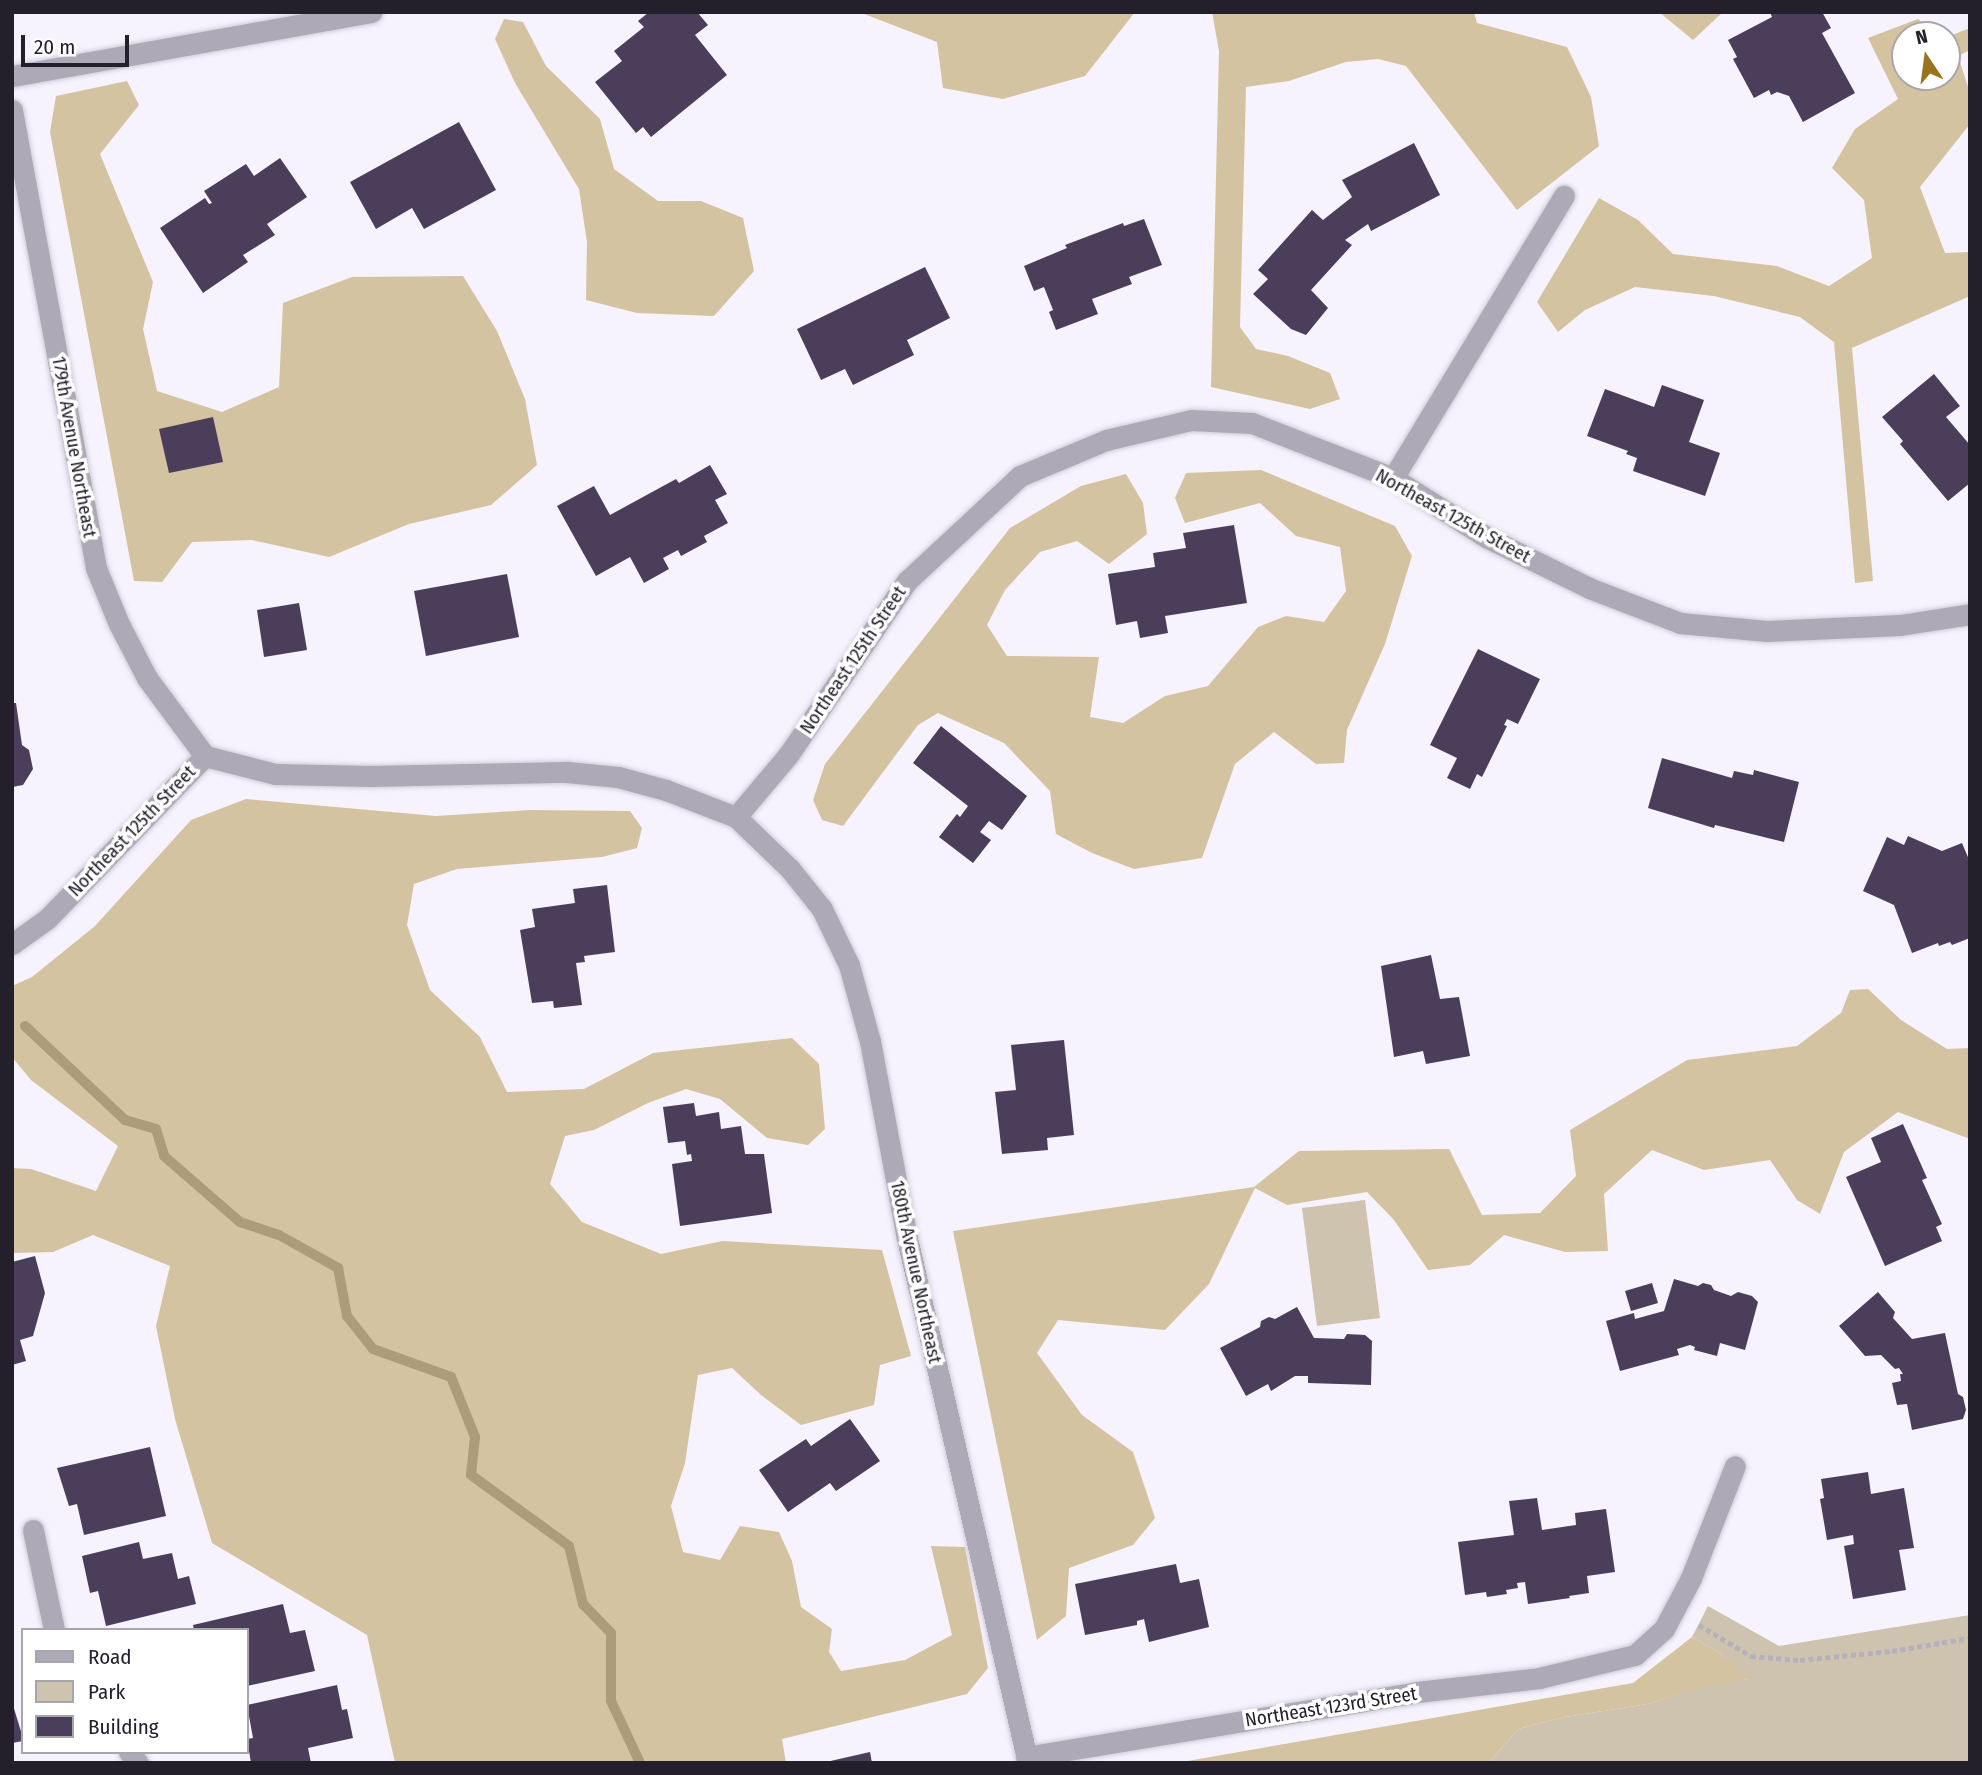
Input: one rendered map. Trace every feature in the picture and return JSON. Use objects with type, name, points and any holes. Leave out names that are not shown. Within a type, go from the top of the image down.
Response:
[{"type":"street","points":[[12,76],[371,12]]},
{"type":"street","name":"179th Avenue Northeast","points":[[12,110],[96,568],[119,624],[147,678],[205,756]]},
{"type":"street","points":[[1393,478],[1564,196]]},
{"type":"street","name":"Northeast 125th Street","points":[[12,944],[47,919],[205,756],[275,774],[370,776],[567,772],[618,777],[666,790],[736,817],[789,754],[907,581],[1020,477],[1106,440],[1191,420],[1252,423],[1393,478],[1509,548],[1588,588],[1679,623],[1767,631],[1900,625],[1970,614]]},
{"type":"street","name":"180th Avenue Northeast","points":[[736,817],[789,869],[822,909],[849,965],[870,1041],[907,1238],[1027,1760]]},
{"type":"street","points":[[1674,1611],[1691,1578],[1735,1466]]},
{"type":"street","points":[[33,1530],[54,1628]]},
{"type":"street","name":"Northeast 123rd Street","points":[[1027,1760],[1416,1692],[1539,1678],[1635,1655],[1664,1629],[1674,1611]]},
{"type":"path","points":[[1674,1611],[1751,1656],[1800,1660],[1892,1651],[1970,1638]]},
{"type":"green space","points":[[1365,1200],[1380,1318],[1317,1326],[1302,1208]]},
{"type":"green space","points":[[1708,1606],[1779,1646],[1970,1615],[1970,1763],[1489,1763],[1518,1729],[1565,1717],[1648,1704],[1709,1685],[1748,1679],[1720,1653],[1692,1637]]},
{"type":"shaded area","points":[[859,12],[1135,12],[1085,76],[1003,99],[943,88],[937,42]]},
{"type":"shaded area","points":[[1212,12],[1474,12],[1477,23],[1567,47],[1591,97],[1599,146],[1517,210],[1406,66],[1378,59],[1346,62],[1289,81],[1246,87],[1240,327],[1256,349],[1288,356],[1330,373],[1340,399],[1310,409],[1211,387],[1219,51]]},
{"type":"shaded area","points":[[1659,12],[1723,12],[1693,40]]},
{"type":"shaded area","points":[[504,19],[523,22],[546,66],[600,119],[614,169],[658,201],[701,201],[743,218],[754,271],[714,316],[637,313],[586,300],[587,242],[579,189],[515,83],[495,39]]},
{"type":"shaded area","points":[[1970,28],[1970,50],[1961,54],[1961,32]]},
{"type":"shaded area","points":[[1891,29],[1891,85],[1868,38]]},
{"type":"shaded area","points":[[1961,65],[1970,93],[1970,124],[1920,187],[1945,253],[1970,252],[1970,296],[1852,348],[1873,581],[1855,583],[1834,342],[1800,317],[1714,296],[1635,287],[1585,310],[1558,332],[1537,302],[1599,198],[1638,220],[1673,254],[1777,266],[1829,286],[1872,258],[1864,200],[1832,168],[1855,129],[1898,99],[1894,91],[1961,91]]},
{"type":"shaded area","points":[[127,81],[139,105],[100,154],[153,282],[143,329],[157,391],[222,412],[279,387],[283,303],[352,277],[463,276],[497,331],[525,399],[537,465],[491,505],[409,524],[329,557],[252,540],[192,542],[162,582],[134,581],[50,132],[56,96]]},
{"type":"shaded area","points":[[1261,470],[1395,526],[1412,556],[1385,644],[1347,730],[1344,763],[1316,764],[1274,732],[1235,764],[1202,858],[1134,869],[1092,853],[1056,834],[1050,791],[1004,743],[938,713],[918,725],[843,826],[822,820],[813,800],[825,764],[1010,528],[1081,486],[1126,474],[1143,503],[1147,534],[1109,564],[1077,541],[1040,552],[1005,590],[987,625],[1007,656],[1099,657],[1090,717],[1123,723],[1165,696],[1208,686],[1258,627],[1286,616],[1324,622],[1346,591],[1340,547],[1296,536],[1260,503],[1185,523],[1175,498],[1186,473]]},
{"type":"shaded area","points":[[246,799],[436,816],[530,810],[630,811],[642,828],[637,848],[602,857],[457,869],[414,884],[407,925],[430,990],[480,1037],[507,1092],[584,1089],[653,1053],[792,1038],[819,1064],[825,1129],[808,1145],[767,1138],[720,1099],[686,1089],[648,1103],[594,1130],[565,1136],[550,1184],[582,1222],[661,1254],[722,1241],[882,1250],[911,1356],[880,1365],[874,1405],[801,1425],[761,1395],[732,1368],[698,1375],[685,1463],[671,1506],[683,1552],[720,1560],[740,1526],[779,1532],[792,1561],[801,1607],[832,1629],[829,1652],[841,1671],[905,1660],[952,1635],[931,1546],[965,1547],[988,1668],[967,1694],[782,1739],[786,1763],[395,1763],[367,1635],[212,1543],[175,1419],[156,1326],[170,1266],[93,1235],[53,1252],[12,1253],[12,1168],[31,1169],[96,1191],[118,1146],[31,1080],[12,1057],[12,986],[32,977],[95,926],[191,820]]},
{"type":"shaded area","points":[[1868,989],[1901,1020],[1947,1049],[1970,1048],[1970,1139],[1898,1112],[1844,1152],[1820,1214],[1797,1200],[1770,1160],[1704,1170],[1652,1150],[1604,1194],[1608,1251],[1565,1252],[1504,1235],[1470,1265],[1428,1270],[1394,1220],[1367,1192],[1287,1205],[1255,1188],[1209,1284],[1165,1330],[1058,1320],[1037,1353],[1082,1415],[1133,1452],[1155,1518],[1133,1545],[1069,1568],[1066,1616],[1037,1640],[953,1231],[1254,1187],[1299,1151],[1449,1149],[1482,1215],[1540,1213],[1576,1176],[1570,1130],[1687,1060],[1797,1046],[1841,1013],[1850,990]]},
{"type":"shaded area","points":[[1692,1637],[1720,1653],[1749,1679],[1708,1686],[1648,1704],[1565,1717],[1518,1729],[1489,1763],[1176,1763],[1633,1683]]},
{"type":"building","points":[[649,12],[697,12],[708,25],[695,35],[727,75],[651,137],[643,127],[636,133],[595,82],[622,61],[614,51],[644,27],[638,21]]},
{"type":"building","points":[[1770,12],[1822,12],[1831,28],[1822,33],[1855,93],[1803,122],[1789,96],[1777,92],[1771,95],[1769,90],[1754,98],[1733,59],[1737,57],[1728,40],[1772,17]]},
{"type":"building","points":[[459,122],[496,190],[424,229],[412,208],[376,229],[350,182]]},
{"type":"building","points":[[1414,143],[1440,195],[1371,231],[1368,224],[1345,240],[1352,245],[1311,290],[1328,308],[1306,335],[1291,329],[1253,294],[1268,279],[1258,270],[1312,210],[1323,220],[1352,197],[1342,180]]},
{"type":"building","points":[[280,158],[307,197],[267,224],[275,235],[243,255],[248,262],[203,293],[160,228],[205,198],[209,204],[212,203],[204,191],[246,164],[254,176]]},
{"type":"building","points":[[1144,219],[1162,265],[1129,277],[1132,284],[1092,299],[1098,314],[1056,330],[1049,312],[1053,310],[1044,287],[1034,291],[1024,266],[1067,248],[1065,245],[1123,223],[1124,226]]},
{"type":"building","points":[[925,267],[950,318],[907,340],[914,355],[853,385],[845,369],[821,380],[797,329]]},
{"type":"building","points":[[1934,374],[1960,406],[1946,417],[1970,445],[1970,483],[1948,501],[1900,444],[1903,441],[1882,417]]},
{"type":"building","points":[[1662,385],[1704,400],[1689,442],[1720,453],[1705,496],[1633,471],[1637,458],[1626,454],[1628,451],[1587,436],[1605,389],[1654,407]]},
{"type":"building","points":[[213,417],[223,462],[169,473],[159,429]]},
{"type":"building","points":[[710,465],[727,494],[715,500],[728,523],[704,536],[707,542],[681,556],[678,550],[663,558],[669,569],[644,583],[630,557],[596,576],[557,506],[594,486],[610,515],[676,479],[679,483]]},
{"type":"building","points":[[1234,525],[1247,603],[1165,616],[1168,633],[1140,638],[1137,621],[1116,625],[1108,574],[1155,567],[1153,553],[1186,548],[1183,533]]},
{"type":"building","points":[[507,574],[519,637],[426,656],[414,591]]},
{"type":"building","points":[[299,603],[307,650],[264,657],[257,610]]},
{"type":"building","points":[[1478,649],[1540,679],[1518,724],[1507,719],[1504,725],[1507,726],[1482,777],[1477,774],[1470,789],[1447,778],[1457,758],[1430,745]]},
{"type":"building","points":[[12,703],[16,703],[22,745],[29,750],[33,769],[23,785],[12,787]]},
{"type":"building","points":[[941,726],[1027,796],[1002,830],[989,821],[980,832],[991,840],[973,863],[939,837],[957,814],[960,817],[968,806],[913,763]]},
{"type":"building","points":[[1662,758],[1732,778],[1734,771],[1753,775],[1754,770],[1799,782],[1784,842],[1715,825],[1714,828],[1648,808]]},
{"type":"building","points":[[1908,836],[1942,851],[1962,843],[1970,862],[1970,938],[1952,945],[1950,942],[1939,946],[1938,943],[1912,953],[1894,905],[1863,891],[1887,837],[1904,845]]},
{"type":"building","points":[[607,885],[615,952],[584,956],[585,962],[576,963],[582,1005],[554,1008],[553,1001],[532,1003],[520,930],[535,927],[532,909],[575,903],[573,889]]},
{"type":"building","points":[[1431,955],[1440,999],[1459,997],[1470,1056],[1426,1064],[1423,1051],[1394,1057],[1381,966]]},
{"type":"building","points":[[1064,1040],[1074,1135],[1047,1138],[1048,1150],[1002,1154],[995,1092],[1016,1090],[1011,1045]]},
{"type":"building","points":[[694,1103],[696,1116],[719,1112],[721,1129],[741,1126],[745,1154],[764,1154],[772,1213],[680,1226],[672,1164],[692,1161],[691,1154],[687,1155],[685,1141],[668,1143],[663,1107]]},
{"type":"building","points":[[1903,1124],[1927,1178],[1922,1180],[1942,1224],[1936,1227],[1942,1241],[1885,1266],[1846,1177],[1881,1162],[1871,1138]]},
{"type":"building","points":[[35,1256],[45,1293],[33,1336],[20,1340],[26,1361],[12,1365],[12,1262]]},
{"type":"building","points":[[1674,1279],[1698,1286],[1703,1283],[1711,1285],[1714,1290],[1731,1296],[1738,1292],[1752,1296],[1758,1302],[1745,1350],[1720,1343],[1717,1356],[1694,1350],[1695,1347],[1690,1345],[1677,1349],[1679,1355],[1620,1371],[1606,1321],[1634,1313],[1635,1319],[1664,1311]]},
{"type":"building","points":[[1652,1283],[1658,1303],[1631,1311],[1625,1291]]},
{"type":"building","points":[[1878,1292],[1895,1312],[1893,1318],[1912,1339],[1945,1333],[1958,1394],[1963,1397],[1966,1410],[1963,1419],[1912,1430],[1907,1404],[1897,1405],[1892,1383],[1901,1381],[1900,1374],[1903,1374],[1899,1368],[1895,1369],[1881,1355],[1865,1356],[1839,1326]]},
{"type":"building","points":[[1297,1307],[1314,1338],[1344,1339],[1347,1334],[1365,1335],[1372,1341],[1371,1385],[1308,1383],[1308,1376],[1295,1376],[1271,1391],[1268,1384],[1246,1396],[1220,1348],[1260,1327],[1261,1321],[1269,1317],[1275,1319]]},
{"type":"building","points":[[850,1419],[880,1461],[836,1491],[830,1483],[788,1512],[759,1470],[806,1439],[811,1446]]},
{"type":"building","points":[[150,1447],[166,1516],[84,1535],[77,1504],[69,1506],[57,1468]]},
{"type":"building","points":[[1868,1472],[1871,1494],[1904,1488],[1914,1548],[1899,1550],[1906,1590],[1853,1599],[1844,1546],[1854,1544],[1853,1535],[1827,1540],[1820,1499],[1824,1498],[1821,1479]]},
{"type":"building","points":[[1537,1498],[1542,1530],[1576,1525],[1575,1513],[1606,1509],[1615,1572],[1587,1576],[1589,1593],[1569,1596],[1570,1598],[1528,1604],[1525,1582],[1517,1583],[1518,1588],[1506,1590],[1507,1594],[1487,1597],[1486,1592],[1465,1595],[1458,1542],[1514,1535],[1509,1501]]},
{"type":"building","points":[[139,1542],[143,1559],[172,1553],[178,1579],[189,1576],[196,1604],[106,1626],[98,1591],[90,1593],[82,1556]]},
{"type":"building","points":[[1176,1564],[1180,1583],[1199,1579],[1209,1627],[1149,1642],[1144,1619],[1137,1621],[1137,1625],[1085,1635],[1075,1584]]},
{"type":"building","points":[[283,1604],[290,1633],[305,1630],[315,1671],[248,1686],[248,1628],[194,1628],[193,1625]]},
{"type":"building","points":[[337,1685],[342,1710],[347,1709],[353,1738],[308,1748],[311,1763],[251,1763],[248,1739],[253,1738],[248,1705]]},
{"type":"building","points":[[12,1702],[21,1731],[21,1741],[12,1743]]},
{"type":"building","points":[[870,1752],[872,1763],[826,1763],[826,1762]]},
{"type":"waterway","points":[[25,1026],[125,1120],[156,1129],[164,1156],[240,1222],[279,1235],[338,1268],[347,1316],[373,1349],[451,1377],[475,1437],[471,1475],[569,1546],[583,1604],[611,1633],[611,1701],[640,1763]]}]
